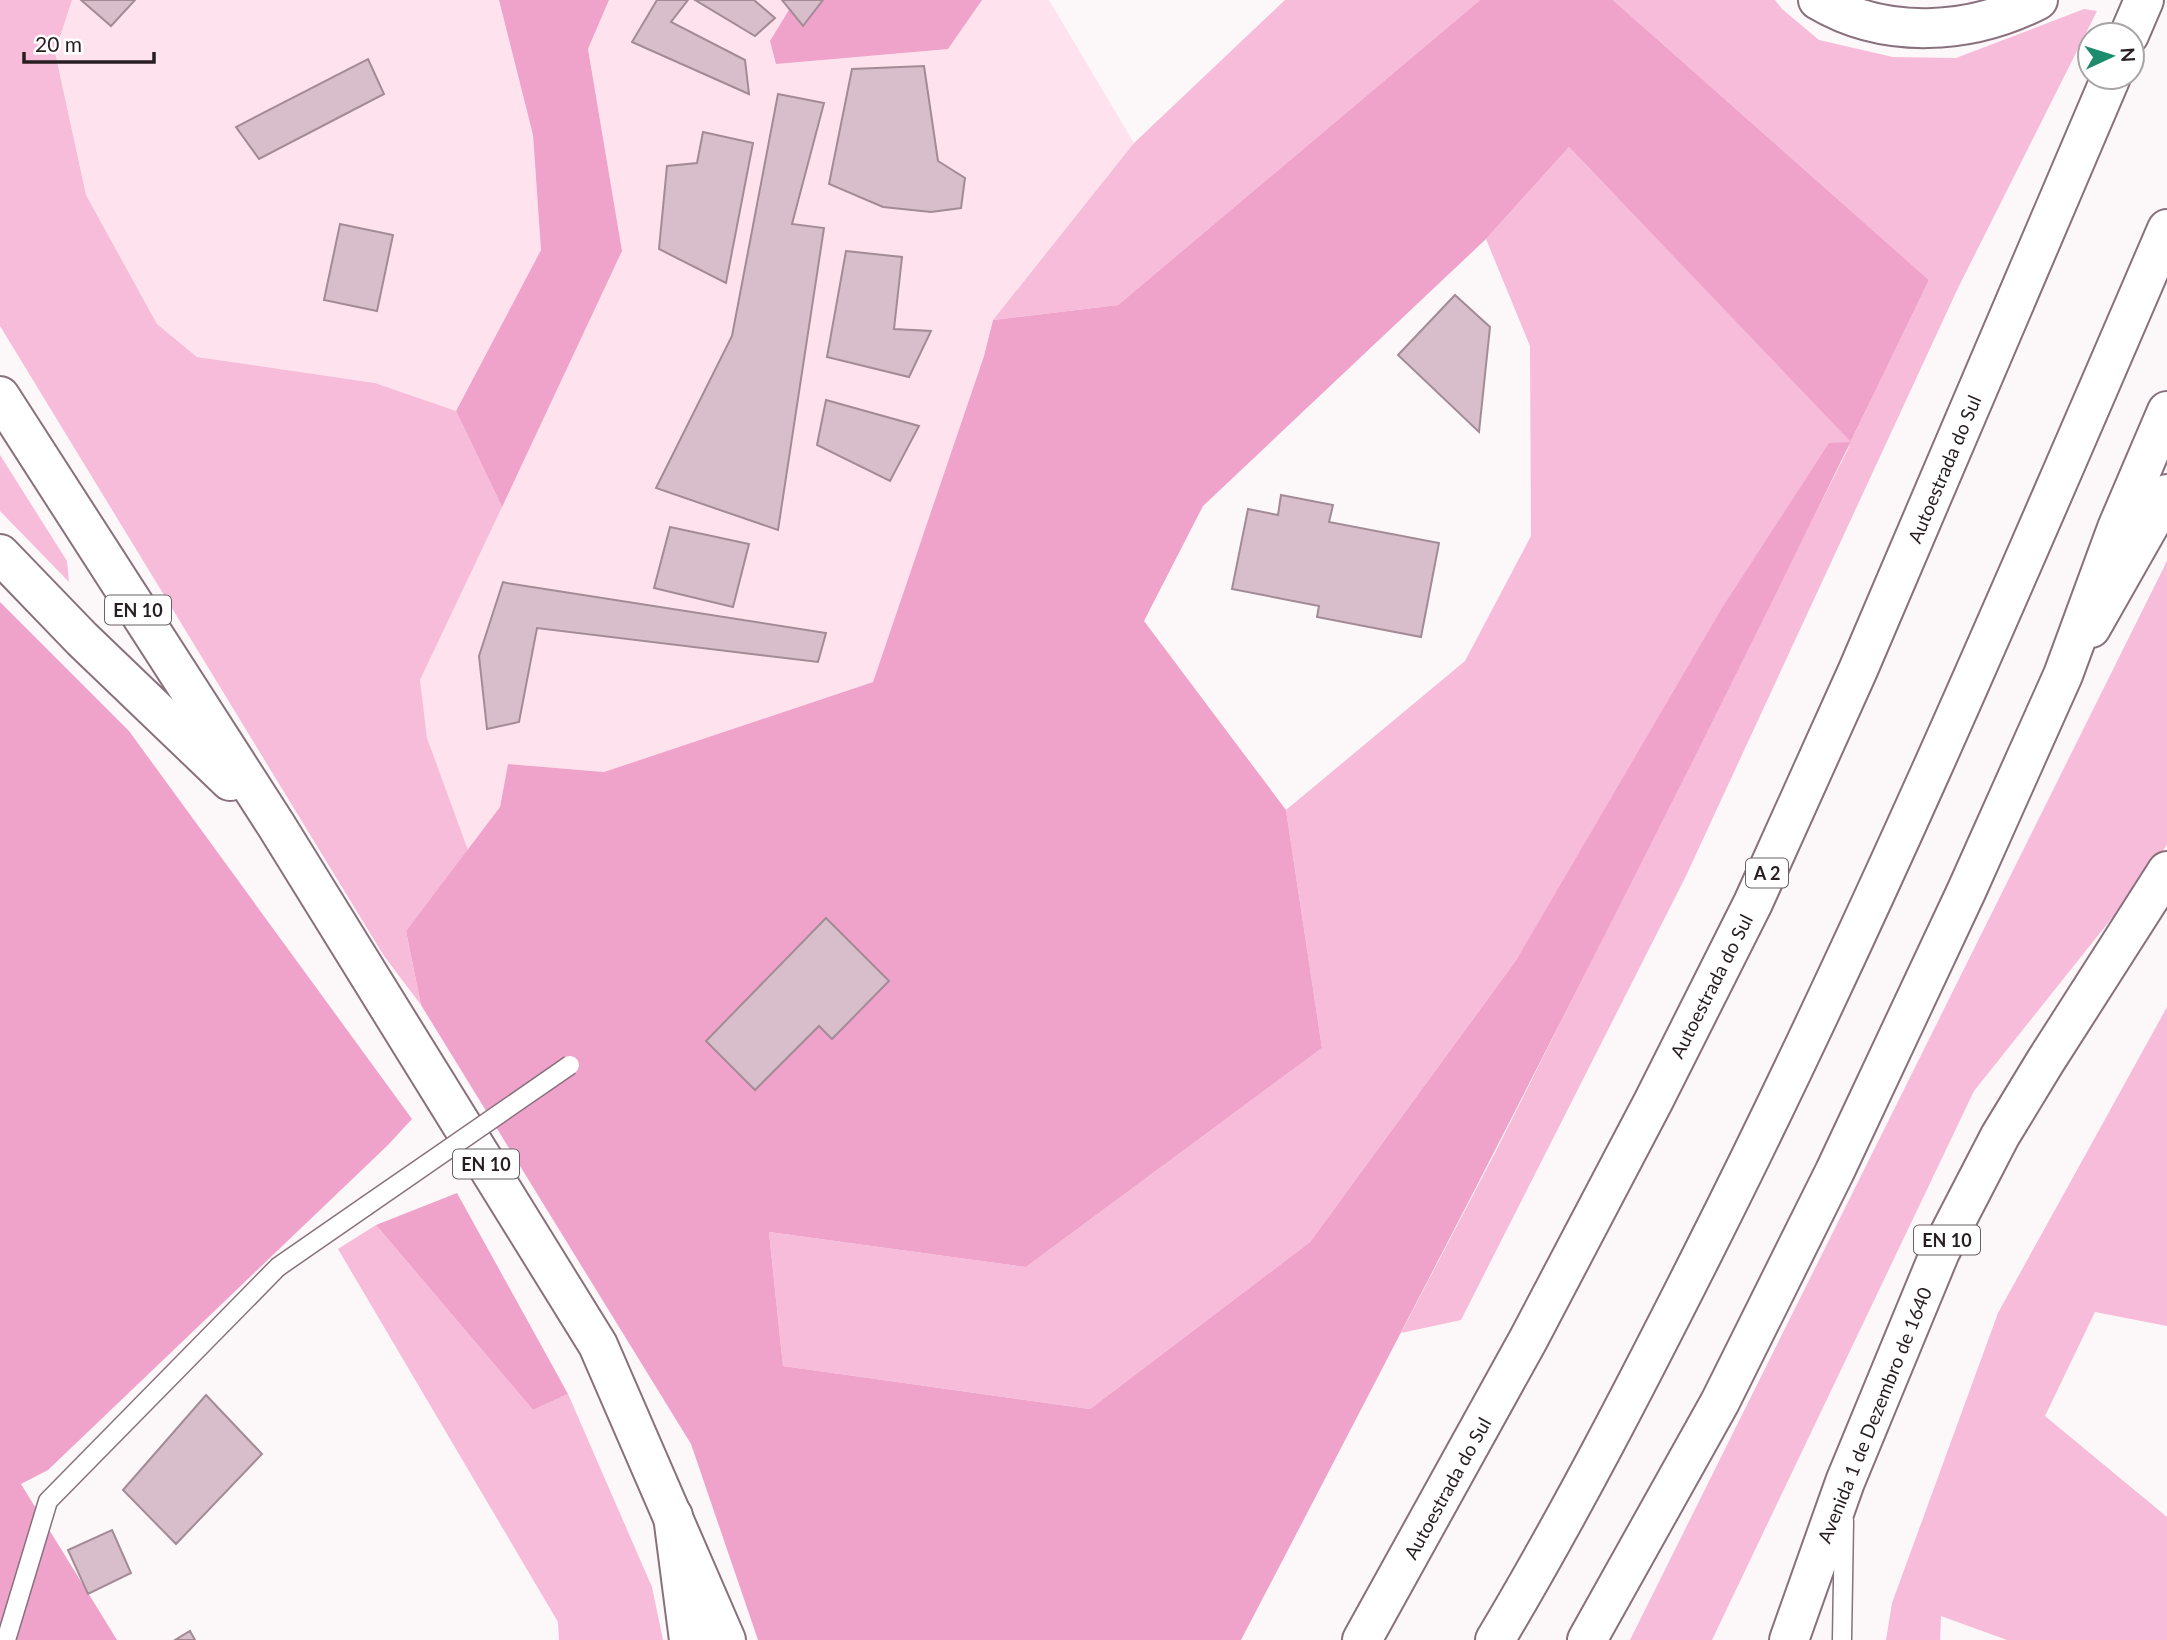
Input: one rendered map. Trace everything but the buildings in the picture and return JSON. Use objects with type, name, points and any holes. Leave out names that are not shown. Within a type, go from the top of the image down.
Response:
[{"type":"main road","points":[[1818,0],[1832,9],[1879,23],[1928,29],[1968,24],[2011,14],[2038,0]]},
{"type":"main road","points":[[2135,21],[2144,0]]},
{"type":"main road","name":"Autoestrada do Sul","points":[[1362,1640],[1528,1340],[1653,1102],[1753,903],[1858,670],[2105,91]]},
{"type":"main road","points":[[1494,1640],[1600,1453],[1772,1115],[2001,613],[2167,229]]},
{"type":"main road","name":"EN 10","points":[[0,396],[276,825],[598,1345],[726,1640]]},
{"type":"main road","points":[[1587,1640],[1720,1402],[1835,1171],[1966,892],[2063,675],[2117,528],[2167,411]]},
{"type":"main road","points":[[2063,675],[2139,547],[2167,494]]},
{"type":"main road","points":[[0,554],[82,639],[276,825]]},
{"type":"main road","name":"Avenida 1 de Dezembro de 1640","points":[[1789,1640],[1845,1482],[1940,1252],[2000,1136],[2058,1040],[2167,871]]},
{"type":"main road","points":[[673,1516],[689,1640]]},
{"type":"lane","points":[[6,1640],[48,1501],[278,1267],[570,1065]]},
{"type":"lane","points":[[1842,1640],[1845,1482]]},
{"type":"shaded area","points":[[0,0],[72,0],[55,52],[86,195],[157,324],[197,357],[375,383],[456,411],[502,507],[420,680],[427,738],[468,850],[406,931],[421,1005],[384,956],[0,326]]},
{"type":"shaded area","points":[[72,0],[499,0],[533,135],[541,250],[456,411],[375,383],[197,357],[157,324],[86,195],[55,52]]},
{"type":"shaded area","points":[[499,0],[609,0],[588,49],[622,251],[502,507],[456,411],[541,250],[533,135]]},
{"type":"shaded area","points":[[609,0],[1049,0],[1134,143],[993,320],[984,356],[873,682],[604,772],[508,764],[500,807],[468,850],[427,738],[420,680],[622,251],[588,49]]},
{"type":"shaded area","points":[[795,0],[982,0],[948,49],[776,64],[770,41]]},
{"type":"shaded area","points":[[1285,0],[1480,0],[1118,305],[993,320],[1134,143]]},
{"type":"shaded area","points":[[1480,0],[1613,0],[1929,280],[1851,442],[1569,147],[1486,239],[1203,506],[1144,621],[1286,810],[1322,1048],[1026,1267],[769,1232],[783,1366],[1090,1409],[1310,1242],[1517,959],[1722,608],[1829,443],[1850,442],[1591,963],[1241,1640],[758,1640],[691,1444],[421,1005],[406,931],[500,807],[508,764],[604,772],[873,682],[984,356],[993,320],[1118,305]]},
{"type":"shaded area","points":[[1613,0],[1775,0],[1819,40],[1893,57],[1956,58],[2084,9],[2097,11],[2092,21],[2076,21],[2076,53],[1958,288],[1685,878],[1461,1320],[1401,1333],[1496,1151],[1851,443],[1517,959],[1310,1242],[1090,1409],[783,1366],[769,1232],[1026,1267],[1322,1048],[1286,810],[1465,661],[1531,536],[1530,346],[1486,239],[1569,147],[1851,441],[1929,280]]},
{"type":"shaded area","points":[[0,455],[67,561],[69,582],[0,511]]},
{"type":"shaded area","points":[[2167,561],[2167,845],[2143,879],[1974,1091],[1712,1640],[1630,1640]]},
{"type":"shaded area","points":[[0,602],[129,731],[412,1119],[48,1470],[21,1484],[117,1640],[0,1640]]},
{"type":"shaded area","points":[[2167,1007],[2167,1326],[2095,1312],[2045,1416],[2167,1517],[2167,1640],[2007,1640],[1941,1616],[1940,1640],[1886,1640],[1892,1603],[1998,1313]]},
{"type":"shaded area","points":[[457,1193],[568,1394],[533,1410],[376,1225]]},
{"type":"shaded area","points":[[376,1225],[533,1410],[568,1394],[652,1587],[663,1640],[559,1640],[558,1622],[338,1249]]}]
